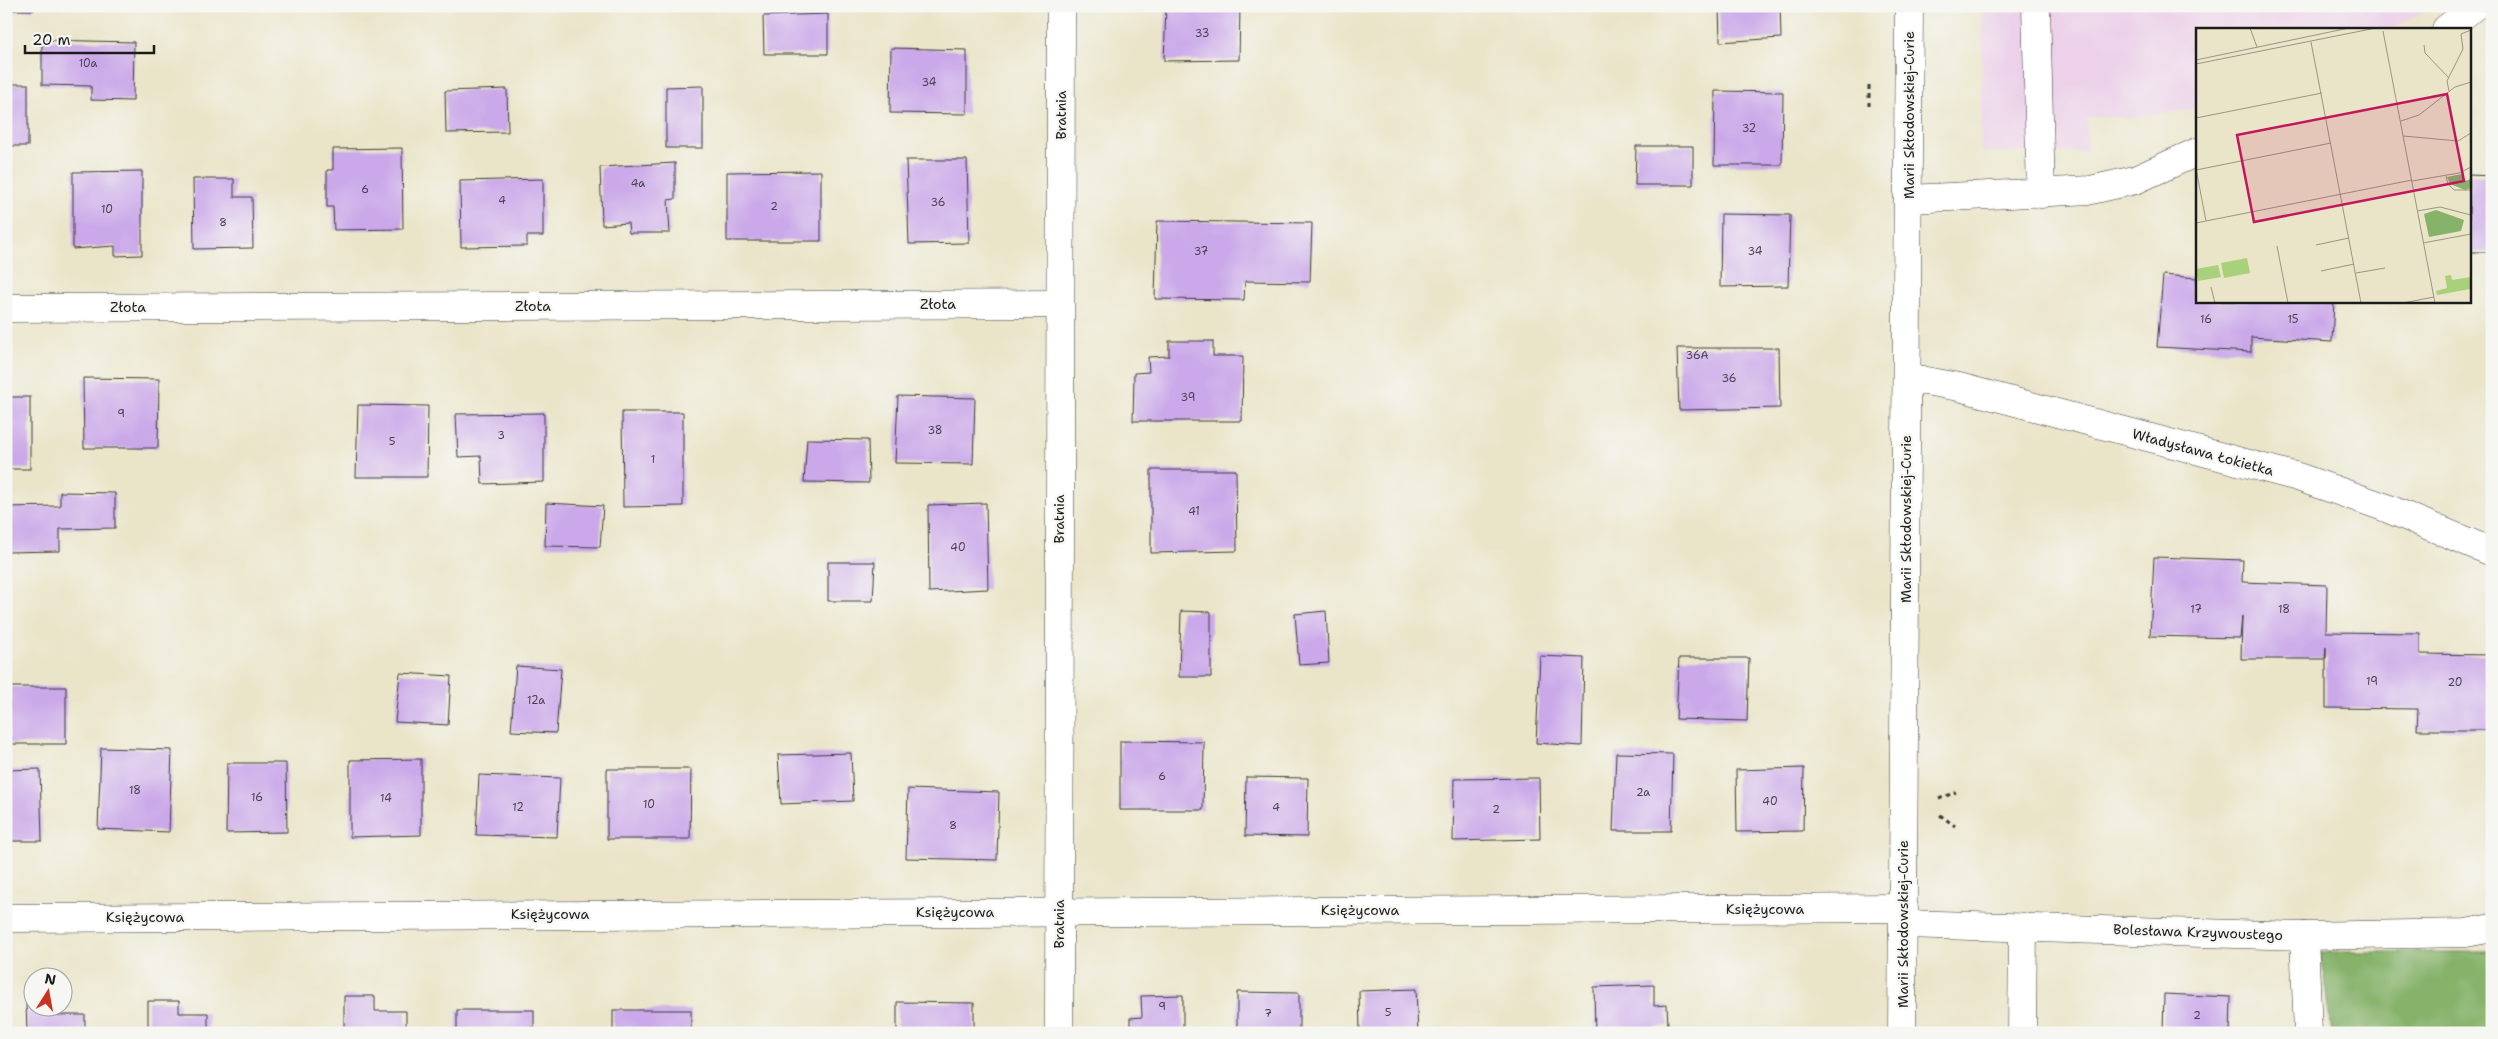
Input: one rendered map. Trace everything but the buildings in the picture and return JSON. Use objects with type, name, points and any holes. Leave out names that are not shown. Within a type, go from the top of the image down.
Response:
[{"type":"street","name":"Bratnia","points":[[1059,1033],[1061,6]]},
{"type":"street","name":"Marii Skłodowskiej-Curie","points":[[1902,1033],[1909,6]]},
{"type":"street","points":[[2036,6],[2041,194]]},
{"type":"street","points":[[2447,28],[2475,6]]},
{"type":"street","points":[[1909,199],[2041,194],[2091,190],[2135,180],[2196,152]]},
{"type":"street","name":"Złota","points":[[6,308],[1059,304]]},
{"type":"street","name":"Władysława Łokietka","points":[[1907,380],[1926,381],[1958,387],[2298,477],[2384,507],[2492,552]]},
{"type":"street","name":"Księżycowa","points":[[6,918],[1060,911],[1904,916]]},
{"type":"street","name":"Bolesława Krzywoustego","points":[[1904,916],[2023,927],[2304,936],[2466,933],[2492,928]]},
{"type":"street","points":[[2022,1033],[2023,927]]},
{"type":"street","points":[[2304,936],[2308,1033]]},
{"type":"shaded area","points":[[1983,6],[2436,6],[2394,28],[2196,28],[2196,109],[2132,117],[2087,117],[2087,152],[1981,152]]},
{"type":"green space","points":[[2320,952],[2492,952],[2492,1033],[2332,1033]]}]
